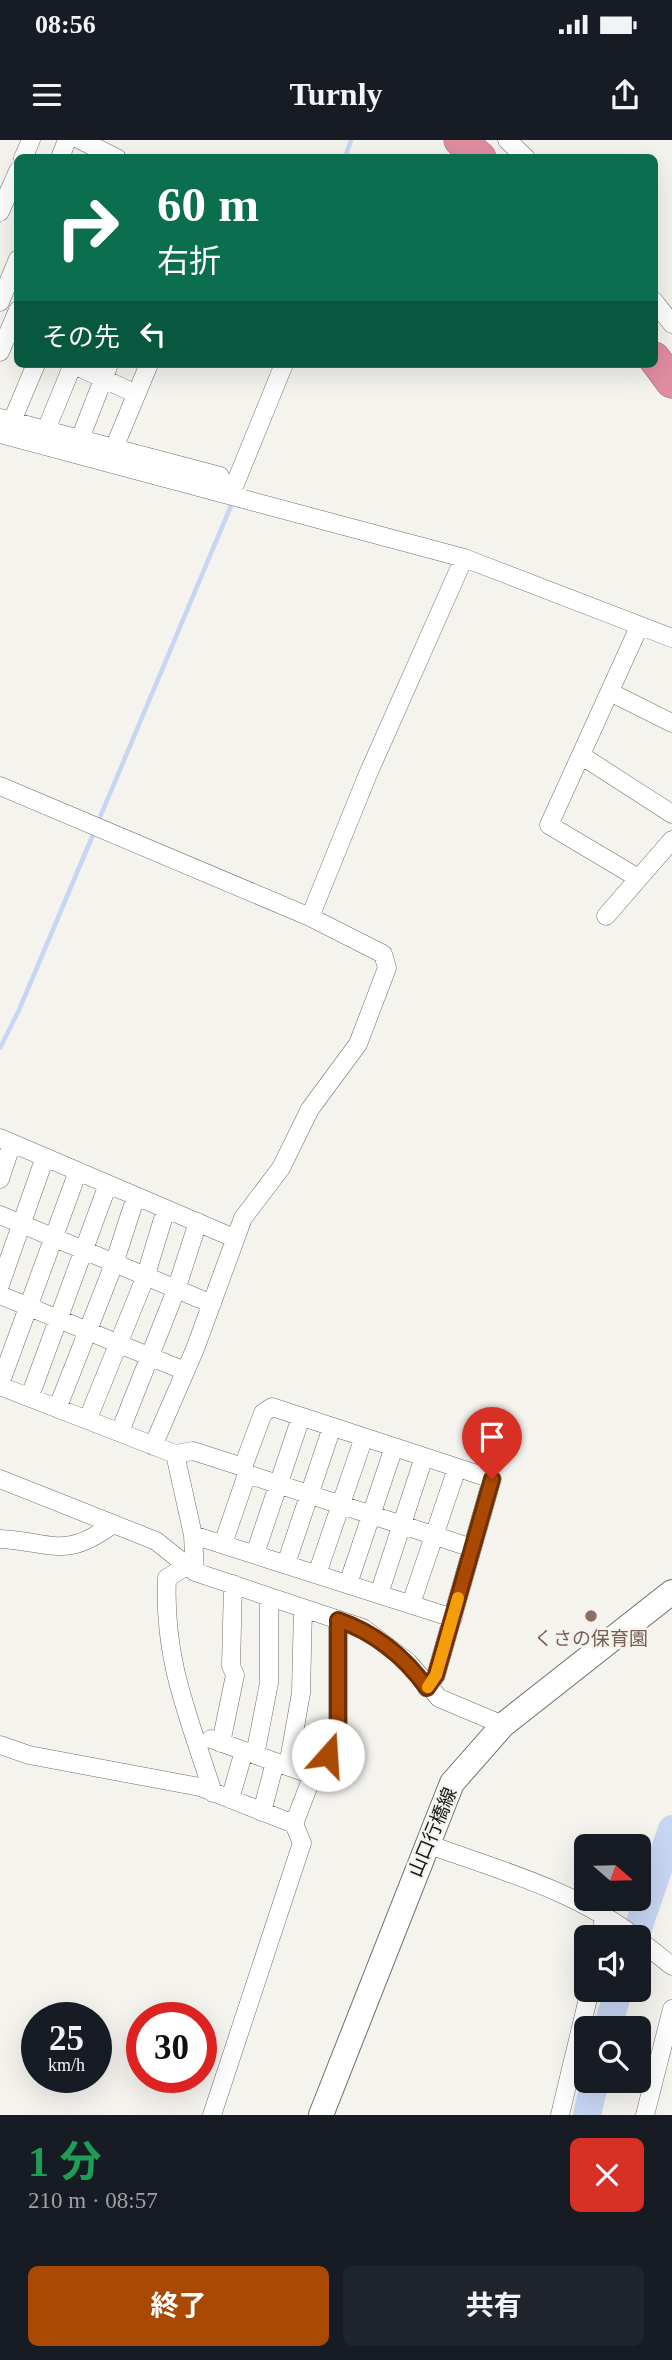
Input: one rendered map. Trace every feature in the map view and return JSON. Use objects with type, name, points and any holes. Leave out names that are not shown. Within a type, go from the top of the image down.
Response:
[{"type":"highway","points":[[460,140],[476,154]]},
{"type":"highway","points":[[658,363],[672,382]]},
{"type":"main road","name":"山口行橋線","points":[[321,2115],[452,1783],[503,1725],[672,1592]]},
{"type":"street","points":[[507,140],[522,154]]},
{"type":"street","points":[[82,147],[104,154]]},
{"type":"street","points":[[0,212],[9,191]]},
{"type":"street","points":[[0,352],[13,335],[8,307],[14,279]]},
{"type":"street","points":[[658,306],[672,324]]},
{"type":"street","points":[[4,424],[34,368]]},
{"type":"street","points":[[46,430],[70,368]]},
{"type":"street","points":[[114,448],[147,368]]},
{"type":"street","points":[[223,492],[282,368]]},
{"type":"street","points":[[79,439],[105,371],[136,394]]},
{"type":"street","points":[[4,424],[46,430],[220,476],[223,492]]},
{"type":"street","points":[[4,424],[223,492],[464,558],[672,638]]},
{"type":"street","points":[[310,917],[369,774],[464,558]]},
{"type":"street","points":[[638,878],[549,825],[639,627]]},
{"type":"street","points":[[610,692],[672,723]]},
{"type":"street","points":[[582,756],[672,814]]},
{"type":"street","points":[[0,786],[310,917],[383,954],[387,968],[358,1044],[310,1109],[281,1168],[243,1218],[185,1371],[150,1441]]},
{"type":"street","points":[[606,916],[672,841]]},
{"type":"street","points":[[0,1179],[6,1141],[234,1238]]},
{"type":"street","points":[[0,1286],[45,1157]]},
{"type":"street","points":[[1,1379],[30,1307],[78,1171]]},
{"type":"street","points":[[33,1388],[108,1184]]},
{"type":"street","points":[[61,1399],[89,1332],[136,1196]]},
{"type":"street","points":[[91,1411],[145,1278],[166,1209]]},
{"type":"street","points":[[0,1215],[212,1304]]},
{"type":"street","points":[[123,1424],[176,1290],[198,1222]]},
{"type":"street","points":[[0,1295],[185,1371]]},
{"type":"street","points":[[1,1379],[33,1388],[123,1424],[175,1454],[193,1451],[279,1484],[472,1548]]},
{"type":"street","points":[[1,1379],[150,1441]]},
{"type":"street","points":[[223,1544],[263,1413],[272,1407],[492,1479],[436,1675],[427,1688]]},
{"type":"street","points":[[255,1554],[302,1417]]},
{"type":"street","points":[[286,1564],[332,1427]]},
{"type":"street","points":[[317,1574],[364,1437]]},
{"type":"street","points":[[348,1584],[394,1447]]},
{"type":"street","points":[[175,1454],[193,1535],[191,1568]]},
{"type":"street","points":[[379,1594],[424,1457]]},
{"type":"street","points":[[411,1604],[457,1468]]},
{"type":"street","points":[[0,1479],[156,1541],[191,1568],[363,1628],[399,1656],[439,1698],[503,1725]]},
{"type":"street","points":[[0,1539],[61,1547],[88,1542],[113,1524]]},
{"type":"street","points":[[193,1535],[453,1618]]},
{"type":"street","points":[[191,1568],[167,1578],[165,1616],[173,1669],[194,1733],[221,1796]]},
{"type":"street","points":[[221,1743],[235,1675],[231,1666],[233,1584]]},
{"type":"street","points":[[221,1796],[250,1753],[269,1682],[269,1597]]},
{"type":"street","points":[[262,1812],[282,1764],[301,1693],[303,1608]]},
{"type":"street","points":[[212,2115],[302,1843],[294,1825],[317,1764],[338,1745],[338,1620]]},
{"type":"street","points":[[194,1733],[312,1775]]},
{"type":"street","points":[[0,1745],[29,1755],[148,1776],[221,1796],[294,1825]]},
{"type":"street","points":[[427,1844],[571,1896],[605,1914],[619,1925]]},
{"type":"street","points":[[603,1925],[605,1914]]},
{"type":"street","points":[[651,1950],[672,1966]]},
{"type":"street","points":[[560,2115],[587,2002]]},
{"type":"street","points":[[645,2115],[672,2009]]},
{"type":"waterway","points":[[346,154],[351,140]]},
{"type":"waterway","points":[[98,822],[233,501]]},
{"type":"waterway","points":[[0,1048],[19,1010],[95,830]]},
{"type":"waterway","points":[[639,1925],[672,1829]]},
{"type":"waterway","points":[[611,2016],[615,2002]]},
{"type":"waterway","points":[[587,2115],[592,2093]]},
{"type":"slow traffic","points":[[428,1687],[436,1675],[458,1598]]},
{"type":"place","name":"くさの保育園","points":[[591,1616]]},
{"type":"route","points":[[328,1755],[338,1745],[338,1620],[363,1628],[408,1662],[427,1688],[436,1675],[492,1479]]}]
